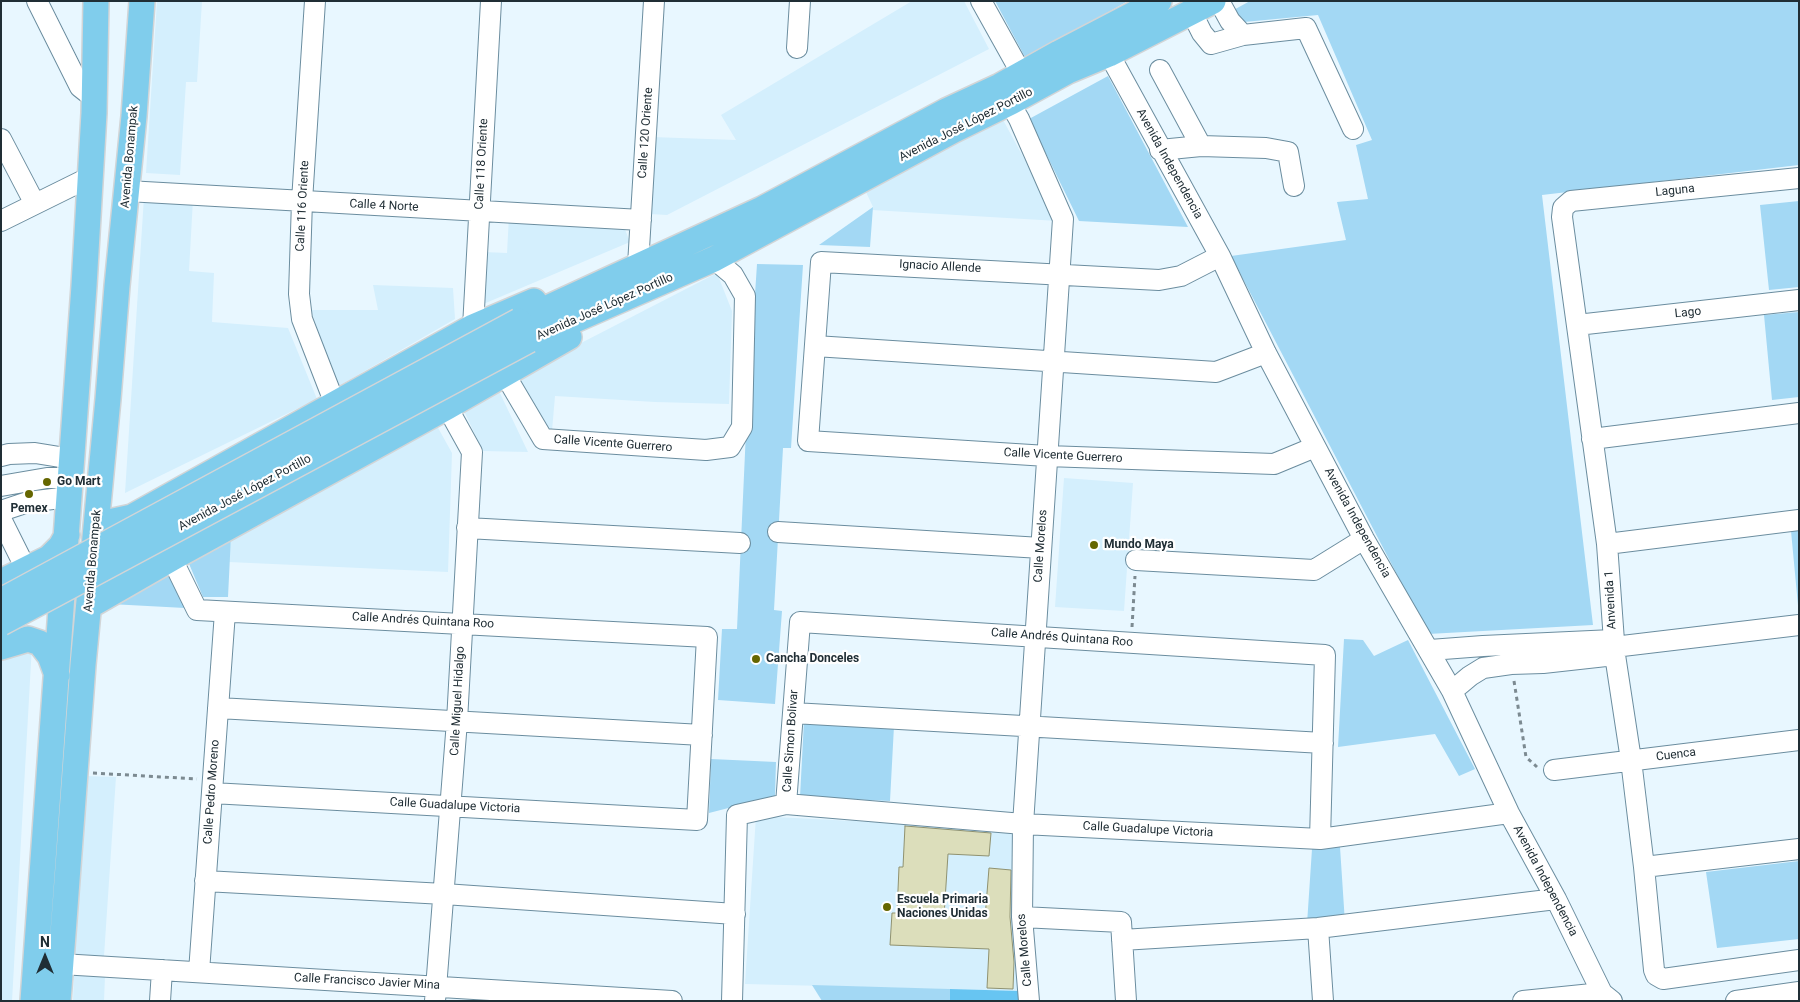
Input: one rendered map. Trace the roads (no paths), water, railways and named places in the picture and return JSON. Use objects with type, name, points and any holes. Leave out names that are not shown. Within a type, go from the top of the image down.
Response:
[{"type":"main road","points":[[33,1001],[84,286],[94,98],[96,1]]},
{"type":"main road","name":"Avenida Bonampak","points":[[58,1001],[75,772],[108,399],[116,286],[127,192],[142,1]]},
{"type":"main road","name":"Avenida José López Portillo","points":[[1,601],[524,330],[654,286],[714,259],[954,130],[1016,88],[1059,53],[1159,1]]},
{"type":"main road","name":"Avenida José López Portillo","points":[[2,639],[524,330],[638,265],[762,209],[946,111],[1068,71],[1109,54],[1192,14],[1214,1]]},
{"type":"main road","points":[[97,520],[108,522],[126,518],[154,505],[472,327],[540,298],[638,265]]},
{"type":"main road","points":[[84,286],[91,282],[116,286]]},
{"type":"main road","points":[[89,606],[174,557],[447,407],[654,286]]},
{"type":"main road","points":[[154,505],[147,514],[145,526],[147,538],[154,548],[174,557]]},
{"type":"main road","points":[[1,582],[48,558],[61,546],[67,535]]},
{"type":"main road","points":[[1,595],[10,600],[19,615],[17,633],[12,641],[2,639]]},
{"type":"main road","points":[[2,639],[28,639],[40,643],[50,656],[57,675]]},
{"type":"street","points":[[36,1],[80,87],[94,98]]},
{"type":"street","name":"Calle 116 Oriente","points":[[315,1],[302,201],[299,294],[302,319],[335,404]]},
{"type":"street","name":"Calle 118 Oriente","points":[[472,327],[491,1]]},
{"type":"street","name":"Calle 120 Oriente","points":[[638,265],[654,1]]},
{"type":"street","points":[[797,48],[800,1]]},
{"type":"street","name":"Calle Morelos","points":[[981,1],[1016,88],[1063,219],[1023,824],[1022,917],[1029,1001]]},
{"type":"street","points":[[1219,1],[1230,21],[1243,35]]},
{"type":"street","points":[[1192,14],[1202,33],[1211,44],[1243,35],[1306,28],[1353,129]]},
{"type":"street","name":"Avenida Independencia","points":[[1109,54],[1160,150],[1220,256],[1266,353],[1364,539],[1430,650],[1452,691],[1509,813],[1607,997]]},
{"type":"street","points":[[1160,70],[1201,146]]},
{"type":"street","points":[[1,139],[36,204]]},
{"type":"street","points":[[1160,150],[1201,146],[1266,148],[1288,152],[1294,186]]},
{"type":"street","points":[[1,221],[90,177]]},
{"type":"street","name":"Laguna","points":[[1562,217],[1563,208],[1571,201],[1799,178]]},
{"type":"street","name":"Calle 4 Norte","points":[[127,192],[641,220]]},
{"type":"street","name":"Anvenida 1","points":[[1562,217],[1608,544],[1614,647],[1631,760],[1654,970],[1656,975],[1663,979],[1799,960]]},
{"type":"street","name":"Ignacio Allende","points":[[815,346],[822,262],[1060,273],[1159,280],[1182,276],[1220,256]]},
{"type":"street","name":"Calle Vicente Guerrero","points":[[504,374],[543,439],[706,450],[730,447],[742,427],[745,296],[733,275],[714,259]]},
{"type":"street","name":"Lago","points":[[1577,325],[1799,300]]},
{"type":"street","points":[[815,346],[1216,372],[1266,353]]},
{"type":"street","name":"Calle Vicente Guerrero","points":[[815,346],[808,442],[1047,456],[1274,464],[1315,447]]},
{"type":"street","name":"Calle Miguel Hidalgo","points":[[436,993],[457,721],[466,528],[472,452],[447,407]]},
{"type":"street","points":[[1592,439],[1799,413]]},
{"type":"street","points":[[1,456],[36,453],[71,478]]},
{"type":"street","points":[[1,486],[47,478],[71,478]]},
{"type":"street","points":[[1,511],[28,502],[71,478]]},
{"type":"street","points":[[1,519],[26,569]]},
{"type":"street","points":[[1608,544],[1799,520]]},
{"type":"street","points":[[466,528],[740,543]]},
{"type":"street","points":[[778,532],[1041,548]]},
{"type":"street","points":[[1136,560],[1314,570],[1364,539]]},
{"type":"street","name":"Calle Andrés Quintana Roo","points":[[174,557],[197,610],[707,637],[702,735]]},
{"type":"street","name":"Calle Pedro Moreno","points":[[199,972],[225,612]]},
{"type":"street","name":"Calle Andrés Quintana Roo","points":[[800,622],[1325,655],[1323,743]]},
{"type":"street","name":"Calle Simon Bolivar","points":[[732,1001],[737,815],[786,804],[800,622]]},
{"type":"street","points":[[1452,691],[1483,668],[1511,664],[1543,663],[1614,647],[1799,625]]},
{"type":"street","points":[[1430,650],[1483,646],[1614,647]]},
{"type":"street","points":[[218,708],[702,735]]},
{"type":"street","points":[[793,713],[1323,743],[1320,839]]},
{"type":"street","name":"Calle Guadalupe Victoria","points":[[212,787],[451,806],[698,820],[702,735]]},
{"type":"street","name":"Cuenca","points":[[1554,770],[1799,740]]},
{"type":"street","name":"Calle Guadalupe Victoria","points":[[786,804],[1023,824],[1320,839],[1509,813]]},
{"type":"street","points":[[1644,867],[1799,849]]},
{"type":"street","points":[[205,881],[444,894],[735,914]]},
{"type":"street","points":[[1122,940],[1318,928],[1556,899]]},
{"type":"street","points":[[1022,917],[1121,922],[1126,1001]]},
{"type":"street","points":[[1318,928],[1323,1001]]},
{"type":"street","name":"Calle Francisco Javier Mina","points":[[61,964],[199,972],[436,993],[672,1001]]},
{"type":"street","points":[[160,1001],[162,970]]},
{"type":"street","points":[[1736,1001],[1799,992]]},
{"type":"street","points":[[1523,1001],[1607,997]]},
{"type":"place","name":"Go Mart","points":[[47,482]]},
{"type":"place","name":"Pemex","points":[[29,494]]},
{"type":"place","name":"Mundo Maya","points":[[1094,545]]},
{"type":"place","name":"Cancha Donceles","points":[[756,659]]},
{"type":"place","name":"Escuela Primaria Naciones Unidas","points":[[887,907]]}]
